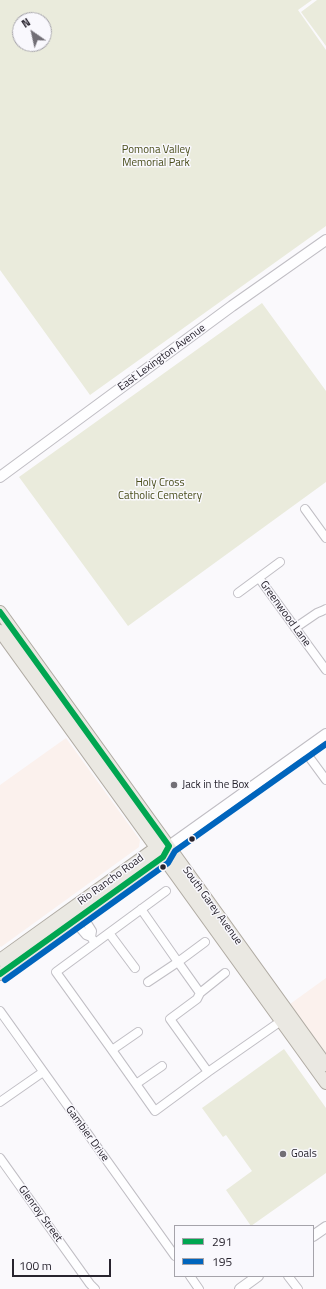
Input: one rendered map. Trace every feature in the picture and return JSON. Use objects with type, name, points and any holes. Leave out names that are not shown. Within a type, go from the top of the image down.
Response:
[{"type":"main road","name":"South Garey Avenue","points":[[0,612],[159,852],[271,1006],[285,1018]]},
{"type":"main road","name":"South Garey Avenue","points":[[0,631],[169,846],[285,1018],[326,1083]]},
{"type":"main road","name":"Rio Rancho Road","points":[[0,974],[15,957],[74,907],[169,846]]},
{"type":"main road","name":"Rio Rancho Road","points":[[0,960],[15,957],[54,936],[85,914],[159,852]]},
{"type":"main road","points":[[54,936],[59,926],[74,913],[74,907]]},
{"type":"main road","points":[[285,1018],[302,1031],[326,1065]]},
{"type":"street","name":"East Lexington Avenue","points":[[0,477],[232,306],[326,240]]},
{"type":"street","points":[[306,509],[326,538]]},
{"type":"street","points":[[238,593],[280,562]]},
{"type":"street","name":"Greenwood Lane","points":[[259,578],[326,670]]},
{"type":"street","points":[[297,630],[321,616],[324,610]]},
{"type":"street","points":[[169,846],[326,734]]},
{"type":"street","points":[[304,750],[326,780]]},
{"type":"street","points":[[166,891],[109,933],[93,940],[56,972],[155,1111],[285,1018]]},
{"type":"street","points":[[141,909],[200,993]]},
{"type":"street","points":[[85,914],[86,923],[92,931],[93,940]]},
{"type":"street","points":[[71,924],[80,928],[93,940]]},
{"type":"street","points":[[109,933],[135,968]]},
{"type":"street","points":[[148,982],[205,942]]},
{"type":"street","points":[[208,1072],[170,1019],[197,999],[200,993],[225,974]]},
{"type":"street","name":"Gambier Drive","points":[[0,1011],[174,1255]]},
{"type":"street","points":[[112,1050],[138,1032]]},
{"type":"street","points":[[136,1084],[162,1066]]},
{"type":"street","points":[[0,1102],[43,1072]]},
{"type":"street","name":"Glenroy Street","points":[[0,1158],[95,1289]]},
{"type":"street","points":[[314,1235],[326,1226]]},
{"type":"street","points":[[191,1277],[199,1289]]},
{"type":"street","points":[[240,1289],[257,1277]]},
{"type":"street","points":[[289,1277],[298,1289]]},
{"type":"shaded area","points":[[66,738],[140,840],[139,847],[1,947],[0,785]]},
{"type":"shaded area","points":[[326,978],[326,1053],[290,1004]]},
{"type":"green space","name":"Pomona Valley Memorial Park","points":[[0,0],[312,0],[298,10],[326,50],[326,226],[90,395],[0,270]]},
{"type":"green space","points":[[317,0],[326,0],[326,46],[301,12]]},
{"type":"green space","name":"Holy Cross Catholic Cemetery","points":[[262,303],[326,391],[326,482],[128,626],[19,477]]},
{"type":"green space","name":"Goals","points":[[284,1049],[326,1108],[326,1173],[250,1225],[226,1190],[252,1171],[226,1135],[223,1137],[202,1108]]},
{"type":"transit line","name":"291","points":[[0,612],[169,846],[163,857],[0,974]]},
{"type":"transit line","name":"195","points":[[5,980],[168,863],[175,851],[326,744]]},
{"type":"place","name":"Jack in the Box","points":[[174,785]]},
{"type":"place","name":"Goals","points":[[283,1154]]}]
